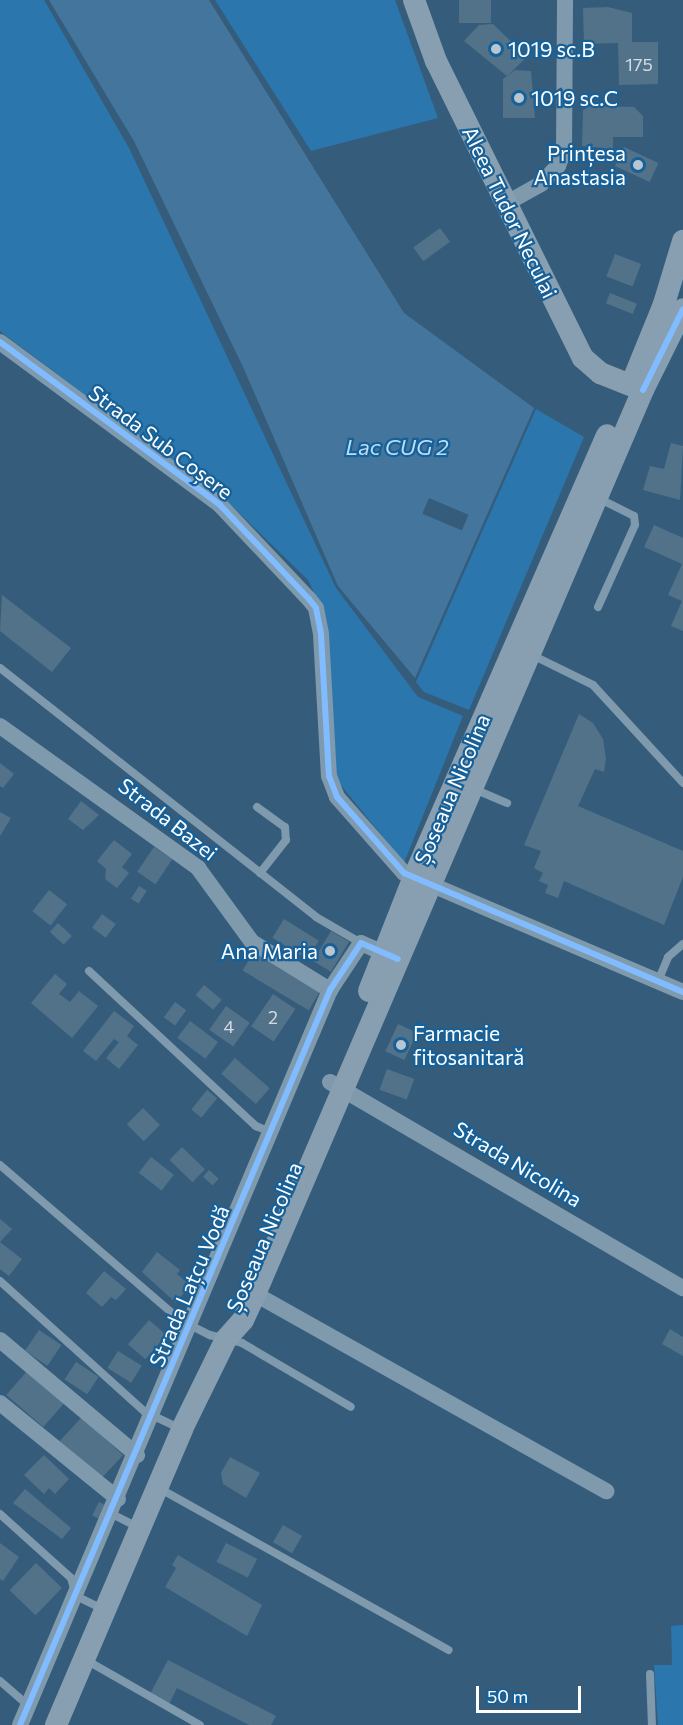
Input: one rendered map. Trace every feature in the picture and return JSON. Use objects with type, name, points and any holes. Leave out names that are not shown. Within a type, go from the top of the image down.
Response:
[{"type":"main road","name":"Aleea Tudor Neculai","points":[[414,0],[436,61],[583,358],[600,373],[637,388]]},
{"type":"main road","name":"Șoseaua Nicolina","points":[[637,388],[683,241]]},
{"type":"main road","name":"Șoseaua Nicolina","points":[[56,1725],[183,1429],[226,1340],[243,1320],[255,1294],[390,956],[589,494],[637,388],[683,309]]},
{"type":"main road","name":"Șoseaua Nicolina","points":[[226,1340],[230,1315],[337,1085]]},
{"type":"street","points":[[505,204],[541,184],[558,166],[564,150],[565,0]]},
{"type":"street","name":"Strada Sub Coșere","points":[[0,342],[220,505],[316,608],[321,634],[329,776],[337,796],[363,829],[404,873],[683,992]]},
{"type":"street","name":"Strada Bazei","points":[[0,726],[198,868],[252,942],[330,990]]},
{"type":"street","points":[[330,990],[361,943],[390,956]]},
{"type":"street","name":"Strada Lațcu Vodă","points":[[20,1725],[137,1455],[330,990]]},
{"type":"street","name":"Strada Nicolina","points":[[337,1085],[683,1288]]},
{"type":"street","points":[[255,1294],[606,1491]]},
{"type":"street","points":[[0,1340],[137,1455]]},
{"type":"street","points":[[0,1403],[115,1506]]},
{"type":"lane","points":[[589,494],[634,516],[635,525],[598,608]]},
{"type":"lane","points":[[521,650],[593,684],[683,783]]},
{"type":"lane","points":[[0,668],[316,917],[361,943]]},
{"type":"lane","points":[[464,785],[507,803]]},
{"type":"lane","points":[[257,807],[285,827],[286,840],[260,873]]},
{"type":"lane","points":[[658,981],[668,957],[683,944]]},
{"type":"lane","points":[[89,971],[256,1126],[270,1132]]},
{"type":"lane","points":[[0,1165],[189,1326],[226,1340],[242,1343],[351,1407]]},
{"type":"lane","points":[[0,1281],[153,1416],[183,1429]]},
{"type":"lane","points":[[157,1487],[449,1650]]},
{"type":"lane","points":[[115,1506],[140,1527]]},
{"type":"lane","points":[[0,1515],[70,1578],[76,1596],[104,1609]]},
{"type":"lane","points":[[84,1659],[200,1725]]},
{"type":"lane","points":[[650,1674],[652,1725]]},
{"type":"lane","points":[[0,1681],[28,1706]]},
{"type":"shaded area","points":[[0,0],[44,0],[129,148],[336,588],[418,697],[463,716],[404,863],[336,779],[323,611],[308,580],[233,507],[0,331]]},
{"type":"shaded area","points":[[215,0],[395,0],[438,118],[311,151]]},
{"type":"shaded area","points":[[536,409],[584,437],[469,710],[424,692],[416,682]]},
{"type":"shaded area","points":[[683,1625],[683,1725],[658,1725],[654,1665],[672,1665],[671,1626]]},
{"type":"water","name":"Lac CUG 2","points":[[49,0],[209,0],[404,313],[534,408],[415,678],[338,586],[244,369],[134,141]]},
{"type":"pier","points":[[429,498],[469,515],[462,530],[422,514]]},
{"type":"building","points":[[459,0],[491,0],[491,23],[459,23]]},
{"type":"building","points":[[608,7],[632,13],[632,42],[658,42],[658,84],[619,85],[618,43],[584,44],[583,8]]},
{"type":"building","name":"1019 sc.B","points":[[493,24],[527,57],[507,76],[464,41],[479,25]]},
{"type":"building","name":"1019 sc.C","points":[[515,70],[531,71],[535,118],[503,118],[503,79]]},
{"type":"building","points":[[590,106],[634,107],[643,116],[643,137],[613,137],[613,149],[582,146],[583,110]]},
{"type":"building","points":[[624,147],[658,163],[650,182],[615,166]]},
{"type":"building","points":[[440,228],[450,242],[423,261],[413,247]]},
{"type":"building","points":[[615,254],[641,264],[633,286],[606,276]]},
{"type":"building","points":[[610,293],[637,304],[633,314],[606,303]]},
{"type":"building","points":[[671,443],[683,446],[680,500],[643,490],[650,466],[664,469]]},
{"type":"building","points":[[654,525],[683,538],[683,631],[671,626],[682,601],[668,595],[682,564],[644,547]]},
{"type":"building","points":[[2,595],[71,648],[52,672],[0,631]]},
{"type":"building","points":[[579,714],[593,723],[603,739],[606,759],[604,772],[595,769],[578,806],[683,851],[683,877],[664,925],[564,881],[558,898],[545,893],[548,885],[539,881],[543,873],[534,868],[541,851],[524,845]]},
{"type":"building","points":[[0,763],[14,774],[3,788],[0,786]]},
{"type":"building","points":[[81,801],[99,815],[83,830],[68,819]]},
{"type":"building","points":[[0,812],[11,818],[0,836]]},
{"type":"building","points":[[114,840],[132,854],[122,867],[129,873],[117,888],[105,879],[106,869],[97,861]]},
{"type":"building","points":[[154,847],[172,859],[155,884],[137,872]]},
{"type":"building","points":[[139,886],[147,891],[139,903],[131,899]]},
{"type":"building","points":[[49,890],[67,904],[51,925],[32,911]]},
{"type":"building","points":[[102,914],[116,924],[106,938],[92,928]]},
{"type":"building","points":[[284,919],[319,941],[307,959],[272,938]]},
{"type":"building","points":[[58,923],[72,936],[64,945],[50,932]]},
{"type":"building","name":"Ana Maria","points":[[331,931],[349,942],[331,972],[313,961]]},
{"type":"building","points":[[255,950],[321,990],[309,1010],[243,971]]},
{"type":"building","points":[[55,974],[67,984],[59,994],[70,1002],[79,991],[98,1006],[72,1038],[31,1003]]},
{"type":"building","points":[[204,985],[222,1000],[213,1010],[196,995]]},
{"type":"building","points":[[273,994],[295,1009],[274,1041],[251,1026]]},
{"type":"building","points":[[175,1002],[186,1010],[175,1026],[164,1017]]},
{"type":"building","points":[[226,1006],[250,1023],[233,1046],[209,1030]]},
{"type":"building","points":[[114,1011],[134,1026],[127,1036],[138,1045],[119,1069],[106,1058],[119,1042],[114,1039],[96,1061],[83,1051]]},
{"type":"building","points":[[190,1021],[218,1042],[205,1059],[177,1038]]},
{"type":"building","points":[[398,1024],[417,1033],[404,1060],[385,1051]]},
{"type":"building","points":[[235,1058],[270,1088],[256,1104],[221,1074]]},
{"type":"building","points":[[387,1069],[414,1079],[407,1100],[379,1090]]},
{"type":"building","points":[[207,1090],[217,1098],[201,1118],[191,1109]]},
{"type":"building","points":[[143,1108],[160,1125],[144,1141],[127,1124]]},
{"type":"building","points":[[182,1147],[205,1169],[193,1182],[169,1160]]},
{"type":"building","points":[[151,1157],[174,1175],[162,1191],[139,1173]]},
{"type":"building","points":[[209,1170],[219,1179],[213,1185],[203,1177]]},
{"type":"building","points":[[0,1219],[12,1229],[0,1242]]},
{"type":"building","points":[[0,1242],[22,1259],[9,1276],[0,1269]]},
{"type":"building","points":[[157,1252],[180,1270],[177,1274],[190,1285],[176,1303],[142,1272]]},
{"type":"building","points":[[104,1271],[126,1289],[116,1300],[111,1297],[102,1307],[86,1293]]},
{"type":"building","points":[[149,1320],[166,1335],[145,1359],[128,1344]]},
{"type":"building","points":[[670,1329],[683,1337],[683,1356],[662,1344]]},
{"type":"building","points":[[39,1330],[61,1345],[47,1366],[25,1351]]},
{"type":"building","points":[[118,1351],[142,1366],[131,1383],[107,1368]]},
{"type":"building","points":[[76,1362],[99,1377],[87,1394],[65,1380]]},
{"type":"building","points":[[28,1370],[65,1402],[43,1427],[6,1395]]},
{"type":"building","points":[[82,1417],[123,1455],[100,1479],[59,1441]]},
{"type":"building","points":[[44,1455],[69,1479],[55,1494],[49,1488],[44,1494],[24,1475]]},
{"type":"building","points":[[230,1457],[260,1473],[246,1498],[223,1484],[221,1473]]},
{"type":"building","points":[[25,1489],[71,1528],[62,1539],[13,1503]]},
{"type":"building","points":[[99,1502],[107,1506],[100,1519],[92,1515]]},
{"type":"building","points":[[283,1525],[302,1536],[292,1553],[273,1542]]},
{"type":"building","points":[[0,1543],[19,1557],[3,1581],[0,1579]]},
{"type":"building","points":[[226,1543],[257,1559],[248,1578],[216,1562]]},
{"type":"building","points":[[178,1555],[262,1605],[247,1636],[165,1587],[176,1568],[172,1565]]},
{"type":"building","points":[[36,1563],[62,1588],[35,1615],[10,1590]]},
{"type":"building","points":[[168,1660],[276,1716],[271,1725],[249,1725],[177,1688],[169,1704],[150,1694]]},
{"type":"cycle path","points":[[643,390],[683,309]]},
{"type":"cycle path","points":[[0,342],[220,505],[316,608],[321,634],[329,776],[337,797],[404,873],[683,992]]},
{"type":"cycle path","points":[[20,1725],[330,990],[361,943],[398,959]]},
{"type":"place","name":"1019 sc.B","points":[[496,49]]},
{"type":"place","name":"1019 sc.C","points":[[519,98]]},
{"type":"place","name":"Prințesa Anastasia","points":[[638,165]]},
{"type":"place","name":"Ana Maria","points":[[330,951]]},
{"type":"place","name":"Farmacie fitosanitară","points":[[401,1045]]}]
